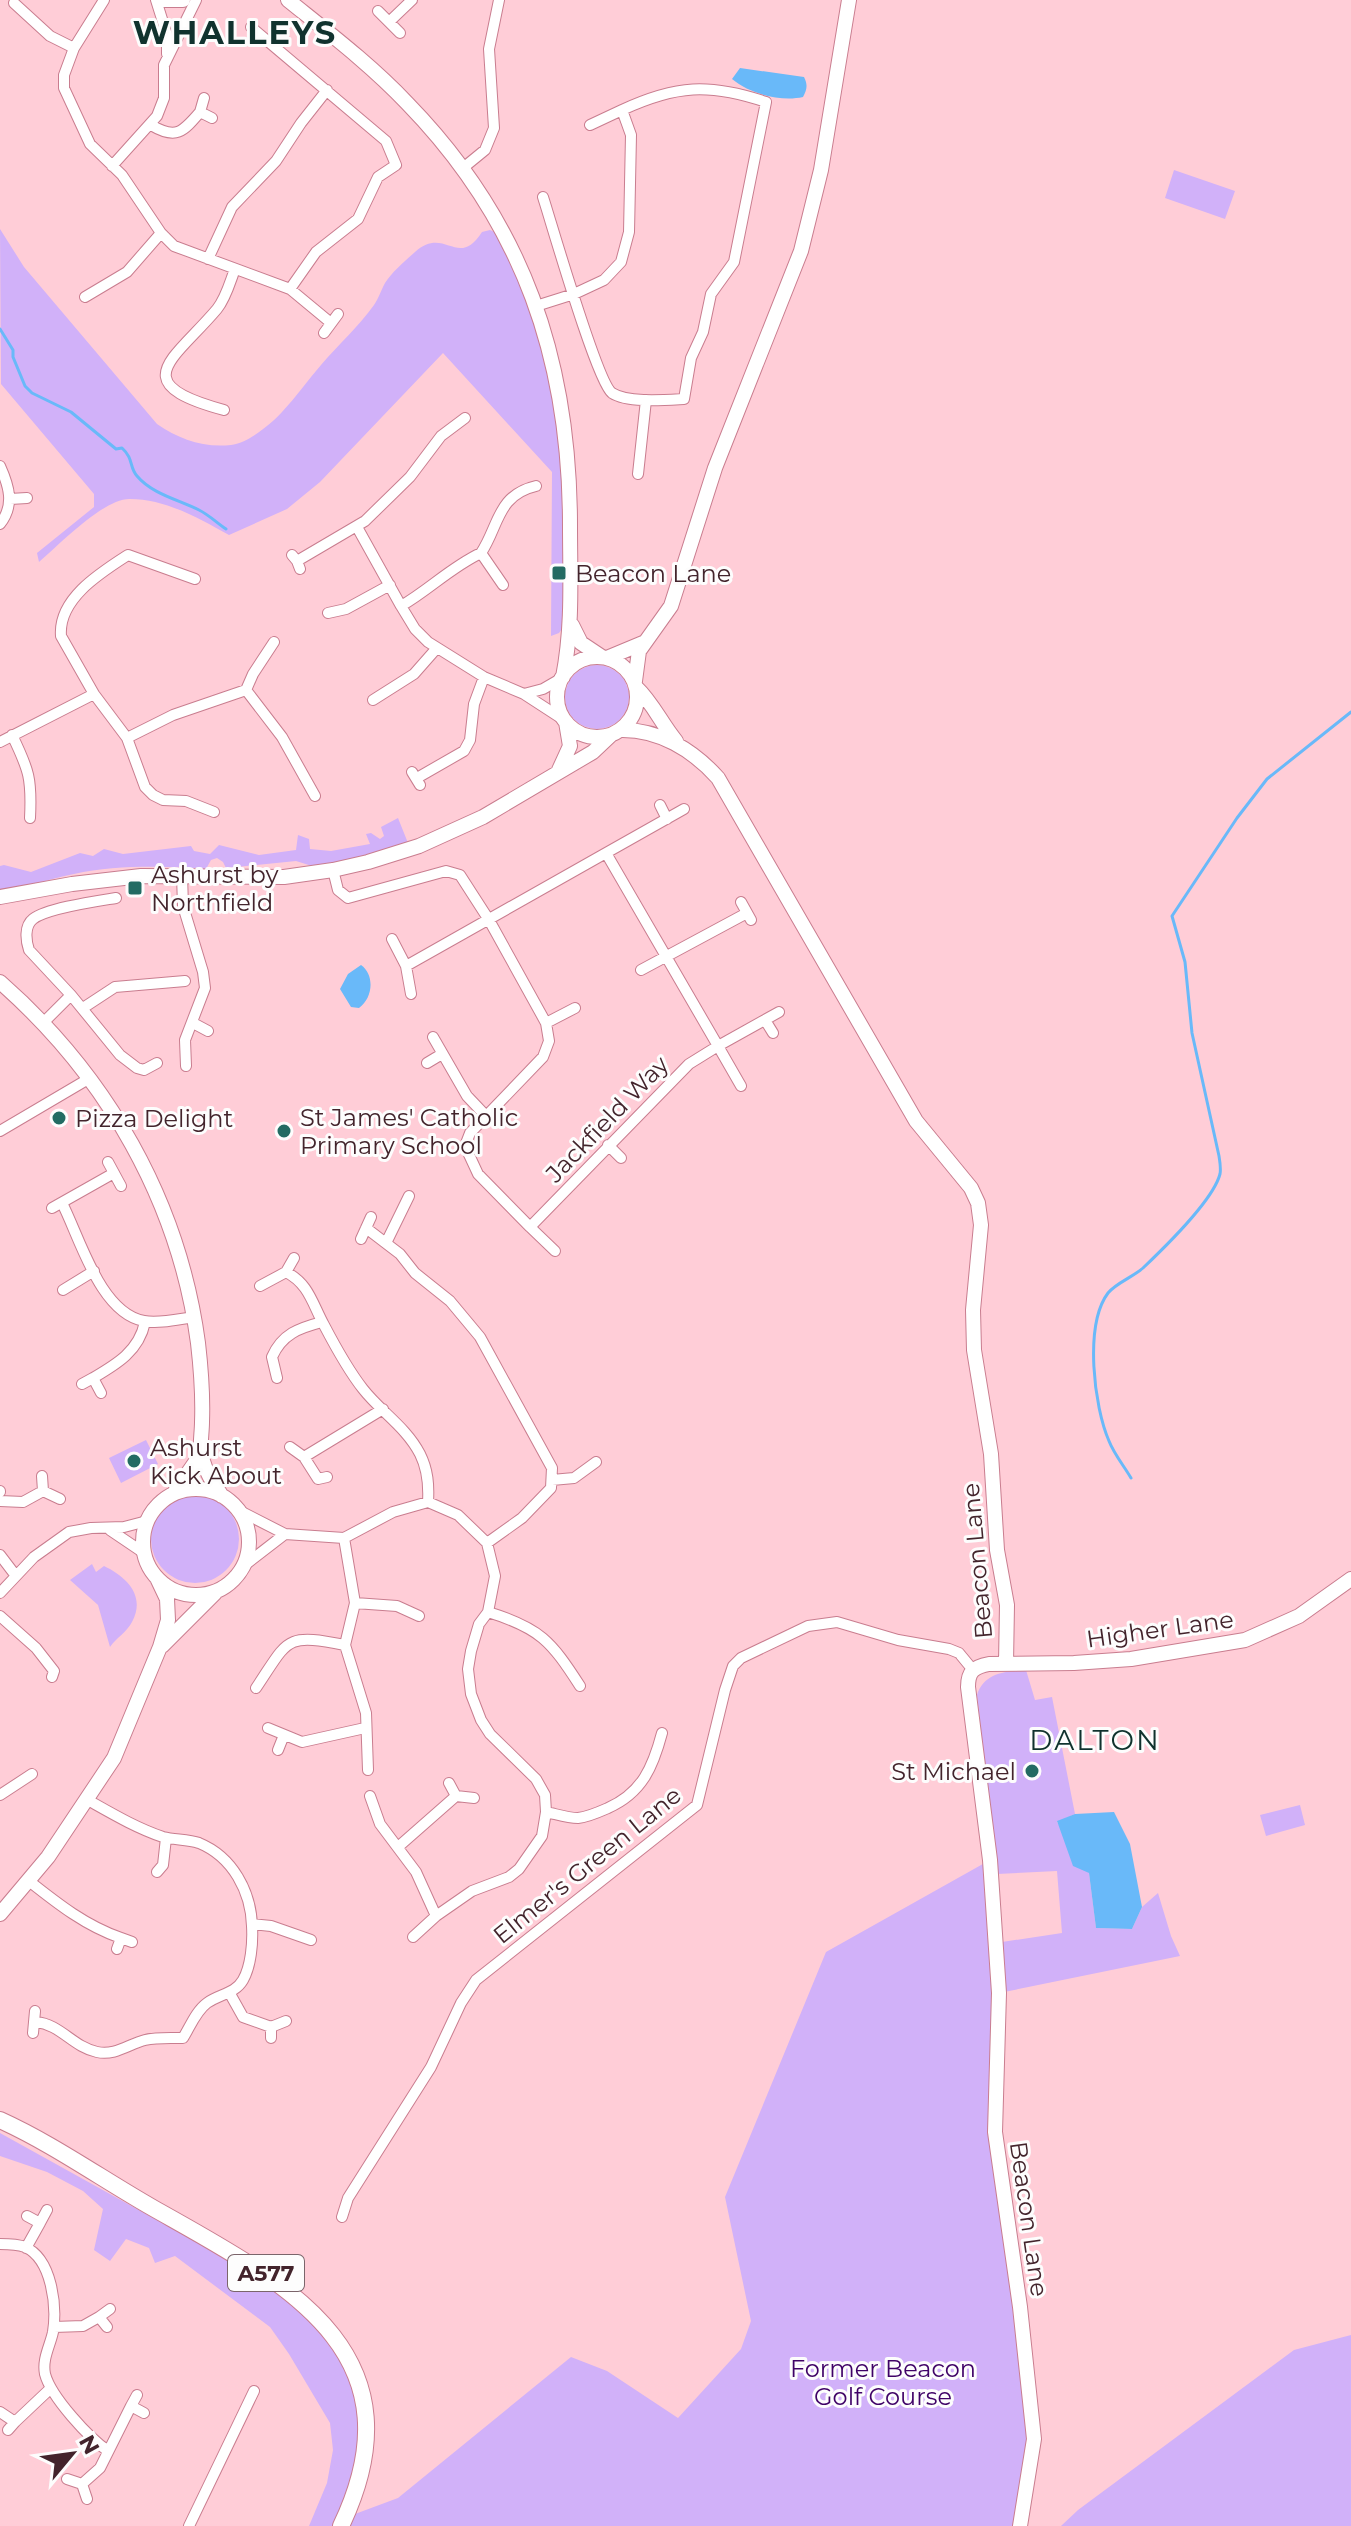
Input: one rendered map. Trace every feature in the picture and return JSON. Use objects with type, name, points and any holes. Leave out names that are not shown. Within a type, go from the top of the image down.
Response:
[{"type":"main road","name":"A577","points":[[4,2120],[267,2274],[315,2313],[334,2335],[357,2378],[365,2428],[358,2481],[341,2526]]},
{"type":"street","points":[[104,0],[74,48],[63,81],[65,94],[90,144],[112,166],[174,246],[290,289],[335,319],[324,333]]},
{"type":"street","points":[[156,0],[167,35],[167,56]]},
{"type":"street","points":[[163,0],[183,0]]},
{"type":"street","points":[[112,166],[151,125],[164,98],[167,56],[196,0]]},
{"type":"street","points":[[288,0],[387,82],[463,168],[502,233],[536,306],[552,354],[565,425],[570,480],[571,621],[557,700],[570,746],[557,773]]},
{"type":"street","points":[[389,22],[412,0]]},
{"type":"street","points":[[463,168],[485,150],[494,128],[489,49],[499,0]]},
{"type":"street","points":[[1,899],[72,884],[141,876],[284,877],[333,870],[404,851],[450,834],[593,752],[635,712],[637,659],[643,643],[671,606],[715,468],[801,251],[821,170],[849,0]]},
{"type":"street","points":[[14,3],[50,36],[74,48]]},
{"type":"street","points":[[378,11],[400,33]]},
{"type":"street","points":[[251,27],[386,141],[396,165],[378,177],[358,219],[316,252],[290,289]]},
{"type":"street","points":[[543,197],[605,387],[615,395],[646,400],[684,399],[691,358],[703,332],[711,294],[734,262],[766,102],[718,88],[680,89],[646,99],[590,125]]},
{"type":"street","points":[[208,259],[232,207],[276,161],[327,90]]},
{"type":"street","points":[[151,125],[174,134],[185,129],[200,112],[204,98]]},
{"type":"street","points":[[536,306],[604,280],[621,262],[629,232],[631,135],[622,110]]},
{"type":"street","points":[[200,112],[212,118]]},
{"type":"street","points":[[85,297],[127,272],[161,233]]},
{"type":"street","points":[[224,410],[178,394],[169,387],[165,372],[167,365],[220,304],[235,269]]},
{"type":"street","points":[[638,474],[646,400]]},
{"type":"street","points":[[296,562],[357,527],[410,477],[441,436],[465,417]]},
{"type":"street","points":[[0,466],[10,499],[0,524]]},
{"type":"street","points":[[401,606],[430,588],[455,566],[481,553],[508,501],[518,492],[537,486]]},
{"type":"street","points":[[10,499],[27,498]]},
{"type":"street","points":[[357,527],[415,629],[436,649],[484,677],[524,694],[586,736],[599,737],[616,732]]},
{"type":"street","points":[[481,553],[503,585]]},
{"type":"street","points":[[195,579],[128,555],[107,568],[68,603],[61,618],[61,636],[94,694],[127,738],[145,787],[163,800],[186,801],[214,812]]},
{"type":"street","points":[[326,613],[346,609],[390,585]]},
{"type":"street","points":[[571,621],[581,643],[626,669],[636,684]]},
{"type":"street","points":[[127,738],[173,715],[246,690],[274,642]]},
{"type":"street","points":[[524,694],[543,689],[579,661],[604,658],[643,643]]},
{"type":"street","points":[[372,700],[414,674],[436,649]]},
{"type":"street","points":[[416,778],[460,755],[468,746],[474,704],[484,677]]},
{"type":"street","name":"Beacon Lane","points":[[636,684],[681,748]]},
{"type":"street","points":[[246,690],[282,737],[315,796]]},
{"type":"street","points":[[0,742],[94,694]]},
{"type":"street","name":"Beacon Lane","points":[[616,732],[654,733],[705,763],[718,778],[916,1121],[971,1188],[978,1203],[981,1225],[973,1310],[974,1350],[991,1454],[997,1550],[1007,1605],[1006,1663],[981,1665],[973,1670],[968,1687],[990,1860],[999,1993],[995,2132],[1020,2307],[1034,2439],[1020,2526]]},
{"type":"street","points":[[12,735],[28,767],[32,783],[30,818]]},
{"type":"street","points":[[660,805],[667,819]]},
{"type":"street","points":[[406,966],[684,809]]},
{"type":"street","points":[[606,853],[741,1086]]},
{"type":"street","points":[[333,870],[338,890],[348,898],[446,871],[456,872],[464,879],[489,920],[546,1023],[549,1041],[543,1057],[486,1116],[465,1146],[470,1161],[485,1182],[555,1251]]},
{"type":"street","points":[[182,875],[183,906],[205,981],[204,995],[184,1046],[186,1066]]},
{"type":"street","points":[[116,898],[76,905],[32,919],[26,942],[29,950],[83,1008],[126,1061],[144,1070],[157,1063]]},
{"type":"street","points":[[641,970],[746,912]]},
{"type":"street","points":[[392,939],[406,966],[411,994]]},
{"type":"street","points":[[83,1008],[115,987],[185,981]]},
{"type":"street","points":[[0,982],[43,1023],[90,1078],[121,1123],[162,1205],[194,1317],[200,1359],[201,1449],[207,1473],[222,1496],[238,1510],[285,1534],[344,1538],[393,1512],[428,1502],[458,1515],[487,1543],[495,1576],[488,1612],[479,1624],[471,1651],[468,1669],[471,1694],[490,1734],[525,1765],[545,1795],[542,1836],[519,1869],[509,1877],[472,1891],[436,1916],[413,1937]]},
{"type":"street","points":[[43,1023],[71,995]]},
{"type":"street","points":[[546,1023],[575,1008]]},
{"type":"street","name":"Jackfield Way","points":[[530,1227],[689,1064],[779,1012]]},
{"type":"street","points":[[765,1020],[773,1033]]},
{"type":"street","points":[[193,1023],[208,1031]]},
{"type":"street","points":[[433,1037],[471,1103],[486,1116]]},
{"type":"street","points":[[427,1063],[442,1054]]},
{"type":"street","points":[[0,1131],[90,1078]]},
{"type":"street","points":[[608,1145],[621,1158]]},
{"type":"street","points":[[108,1162],[121,1186]]},
{"type":"street","points":[[114,1173],[57,1206],[114,1304],[145,1322],[194,1317]]},
{"type":"street","points":[[386,1243],[409,1196]]},
{"type":"street","points":[[361,1239],[368,1223],[415,1273],[450,1301],[480,1337],[552,1468],[551,1488],[535,1506],[487,1543]]},
{"type":"street","points":[[260,1286],[286,1272],[294,1258]]},
{"type":"street","points":[[63,1290],[94,1271]]},
{"type":"street","points":[[286,1272],[299,1279],[312,1296],[322,1322],[363,1390],[410,1437],[422,1458],[429,1483],[428,1502]]},
{"type":"street","points":[[82,1384],[125,1358],[142,1334],[145,1322]]},
{"type":"street","points":[[277,1378],[272,1357],[279,1343],[297,1329],[322,1322]]},
{"type":"street","points":[[93,1378],[101,1393]]},
{"type":"street","points":[[304,1457],[383,1409]]},
{"type":"street","points":[[290,1447],[304,1457],[318,1479],[327,1477]]},
{"type":"street","points":[[0,1914],[29,1881],[114,1758],[168,1620],[167,1599],[144,1553],[143,1537],[147,1521],[153,1510],[173,1494],[201,1449]]},
{"type":"street","points":[[552,1480],[574,1478],[596,1462]]},
{"type":"street","points":[[42,1476],[43,1491]]},
{"type":"street","points":[[173,1494],[197,1489],[222,1496]]},
{"type":"street","points":[[43,1491],[60,1499]]},
{"type":"street","points":[[0,1501],[23,1502],[43,1491]]},
{"type":"street","points":[[238,1510],[248,1541],[241,1568]]},
{"type":"street","points":[[0,1593],[34,1557],[69,1532],[108,1529],[147,1521]]},
{"type":"street","points":[[108,1529],[144,1553]]},
{"type":"street","points":[[160,1647],[218,1590],[232,1581],[241,1568],[285,1534]]},
{"type":"street","points":[[344,1538],[355,1603],[345,1645],[366,1713],[368,1770]]},
{"type":"street","points":[[0,1555],[16,1576]]},
{"type":"street","points":[[157,1578],[170,1588],[186,1594],[202,1595],[218,1590]]},
{"type":"street","name":"Higher Lane","points":[[1006,1663],[1136,1659],[1245,1640],[1299,1616],[1351,1579]]},
{"type":"street","points":[[355,1603],[397,1606],[419,1616]]},
{"type":"street","points":[[488,1612],[520,1622],[538,1633],[559,1653],[580,1686]]},
{"type":"street","points":[[0,1616],[44,1657],[54,1671],[52,1677]]},
{"type":"street","name":"Elmer's Green Lane","points":[[342,2217],[348,2198],[431,2067],[461,2003],[476,1980],[697,1805],[725,1690],[733,1666],[741,1658],[808,1626],[837,1622],[898,1640],[949,1649],[959,1653],[973,1670]]},
{"type":"street","points":[[256,1688],[285,1646],[294,1640],[310,1637],[345,1645]]},
{"type":"street","points":[[268,1728],[302,1742],[365,1728]]},
{"type":"street","points":[[546,1812],[578,1818],[599,1813],[622,1802],[642,1785],[654,1762],[662,1733]]},
{"type":"street","points":[[278,1750],[284,1735]]},
{"type":"street","points":[[0,1795],[32,1774]]},
{"type":"street","points":[[449,1783],[456,1796]]},
{"type":"street","points":[[370,1796],[380,1824],[416,1872],[436,1916]]},
{"type":"street","points":[[398,1847],[456,1796],[474,1798]]},
{"type":"street","points":[[86,1799],[166,1838],[199,1843],[223,1858],[238,1876],[251,1906],[247,1969],[241,1984],[204,2006],[183,2038]]},
{"type":"street","points":[[157,1872],[163,1865],[166,1838]]},
{"type":"street","points":[[29,1881],[74,1916],[123,1943]]},
{"type":"street","points":[[252,1924],[271,1926],[311,1940]]},
{"type":"street","points":[[229,1992],[243,2017],[271,2032],[286,2021]]},
{"type":"street","points":[[35,2022],[55,2027],[81,2046],[100,2053],[117,2051],[150,2039],[183,2038]]},
{"type":"street","points":[[183,2038],[190,2051]]},
{"type":"street","points":[[26,2248],[47,2210]]},
{"type":"street","points":[[27,2216],[40,2223]]},
{"type":"street","points":[[0,2244],[26,2248],[35,2255],[47,2274],[54,2327],[44,2362],[47,2379],[86,2435],[108,2451]]},
{"type":"street","points":[[54,2327],[103,2322],[110,2309]]},
{"type":"street","points":[[0,2412],[11,2426],[51,2388]]},
{"type":"street","points":[[189,2526],[254,2391]]},
{"type":"street","points":[[82,2484],[100,2468],[137,2395]]},
{"type":"street","points":[[131,2406],[144,2413]]},
{"type":"street","points":[[67,2479],[82,2484]]},
{"type":"street","points":[[82,2484],[87,2499]]},
{"type":"green space","points":[[1174,170],[1235,191],[1225,219],[1165,198]]},
{"type":"green space","points":[[0,229],[24,267],[157,424],[192,441],[221,446],[245,441],[277,417],[368,313],[391,275],[415,252],[435,243],[466,247],[482,232],[490,230],[499,234],[542,335],[564,456],[568,620],[559,633],[551,636],[552,472],[443,353],[320,482],[287,509],[229,535],[157,502],[119,501],[95,514],[39,562],[37,553],[94,507],[94,494],[1,384]]},
{"type":"green space","points":[[591,665],[603,665],[620,674],[627,685],[627,709],[620,720],[603,729],[591,729],[579,724],[570,715],[565,703],[565,691],[570,679],[579,670]]},
{"type":"green space","points":[[398,818],[408,843],[329,864],[312,866],[296,861],[226,868],[217,858],[211,860],[206,869],[106,869],[0,890],[0,866],[4,865],[31,872],[80,853],[93,856],[104,849],[123,854],[191,846],[194,851],[210,854],[219,845],[259,855],[296,850],[298,835],[309,839],[310,849],[331,851],[370,844],[366,834],[371,833],[380,839],[384,836],[381,827]]},
{"type":"green space","name":"Ashurst Kick About","points":[[146,1440],[158,1464],[121,1483],[109,1458]]},
{"type":"green space","points":[[195,1495],[220,1502],[232,1514],[239,1539],[232,1564],[220,1576],[195,1583],[170,1576],[158,1564],[151,1539],[158,1514],[170,1502]]},
{"type":"green space","points":[[92,1564],[96,1572],[104,1566],[127,1582],[137,1604],[132,1622],[110,1647],[98,1605],[70,1580]]},
{"type":"green space","points":[[1026,1670],[1035,1700],[1052,1697],[1075,1814],[1057,1822],[1089,1873],[1096,1928],[1132,1929],[1142,1907],[1158,1893],[1180,1956],[1004,1992],[1002,1942],[1062,1933],[1057,1871],[997,1874],[977,1695],[990,1678]]},
{"type":"green space","points":[[1300,1805],[1305,1825],[1266,1836],[1260,1815]]},
{"type":"green space","name":"Former Beacon Golf Course","points":[[990,1860],[995,2132],[1034,2439],[1020,2526],[349,2526],[355,2514],[398,2498],[571,2357],[607,2371],[678,2418],[741,2349],[751,2321],[725,2197],[826,1952]]},
{"type":"green space","points":[[0,2133],[272,2284],[331,2339],[358,2395],[361,2457],[338,2526],[309,2526],[327,2483],[333,2450],[330,2423],[270,2327],[175,2256],[155,2263],[149,2248],[126,2239],[110,2261],[94,2250],[103,2209],[83,2191],[47,2172],[0,2156]]},
{"type":"green space","points":[[1351,2335],[1351,2526],[1061,2526],[1078,2510],[1294,2350]]},
{"type":"water","points":[[740,68],[804,77],[803,97],[757,93],[732,79]]},
{"type":"water","points":[[361,965],[369,975],[369,993],[359,1008],[351,1007],[340,989],[348,974]]},
{"type":"water","points":[[1114,1812],[1130,1844],[1142,1907],[1132,1929],[1096,1928],[1089,1873],[1073,1866],[1057,1821],[1075,1814]]},
{"type":"waterway","points":[[0,329],[13,350],[25,386],[32,393],[71,412],[116,449],[122,448],[135,473],[150,488],[199,510],[226,529]]},
{"type":"waterway","points":[[1131,1478],[1111,1446],[1099,1408],[1094,1345],[1101,1307],[1111,1289],[1143,1268],[1186,1224],[1216,1185],[1220,1172],[1192,1033],[1185,962],[1172,916],[1237,818],[1267,779],[1351,712]]},
{"type":"place","name":"Beacon Lane","points":[[559,573]]},
{"type":"place","name":"Ashurst by Northfield","points":[[135,888]]},
{"type":"place","name":"Pizza Delight","points":[[59,1118]]},
{"type":"place","name":"St James' Catholic Primary School","points":[[284,1131]]},
{"type":"place","name":"Ashurst Kick About","points":[[134,1461]]},
{"type":"place","name":"St Michael","points":[[1032,1771]]},
{"type":"district","name":"WHALLEYS","points":[[235,32]]},
{"type":"district","name":"DALTON","points":[[1095,1740]]}]
